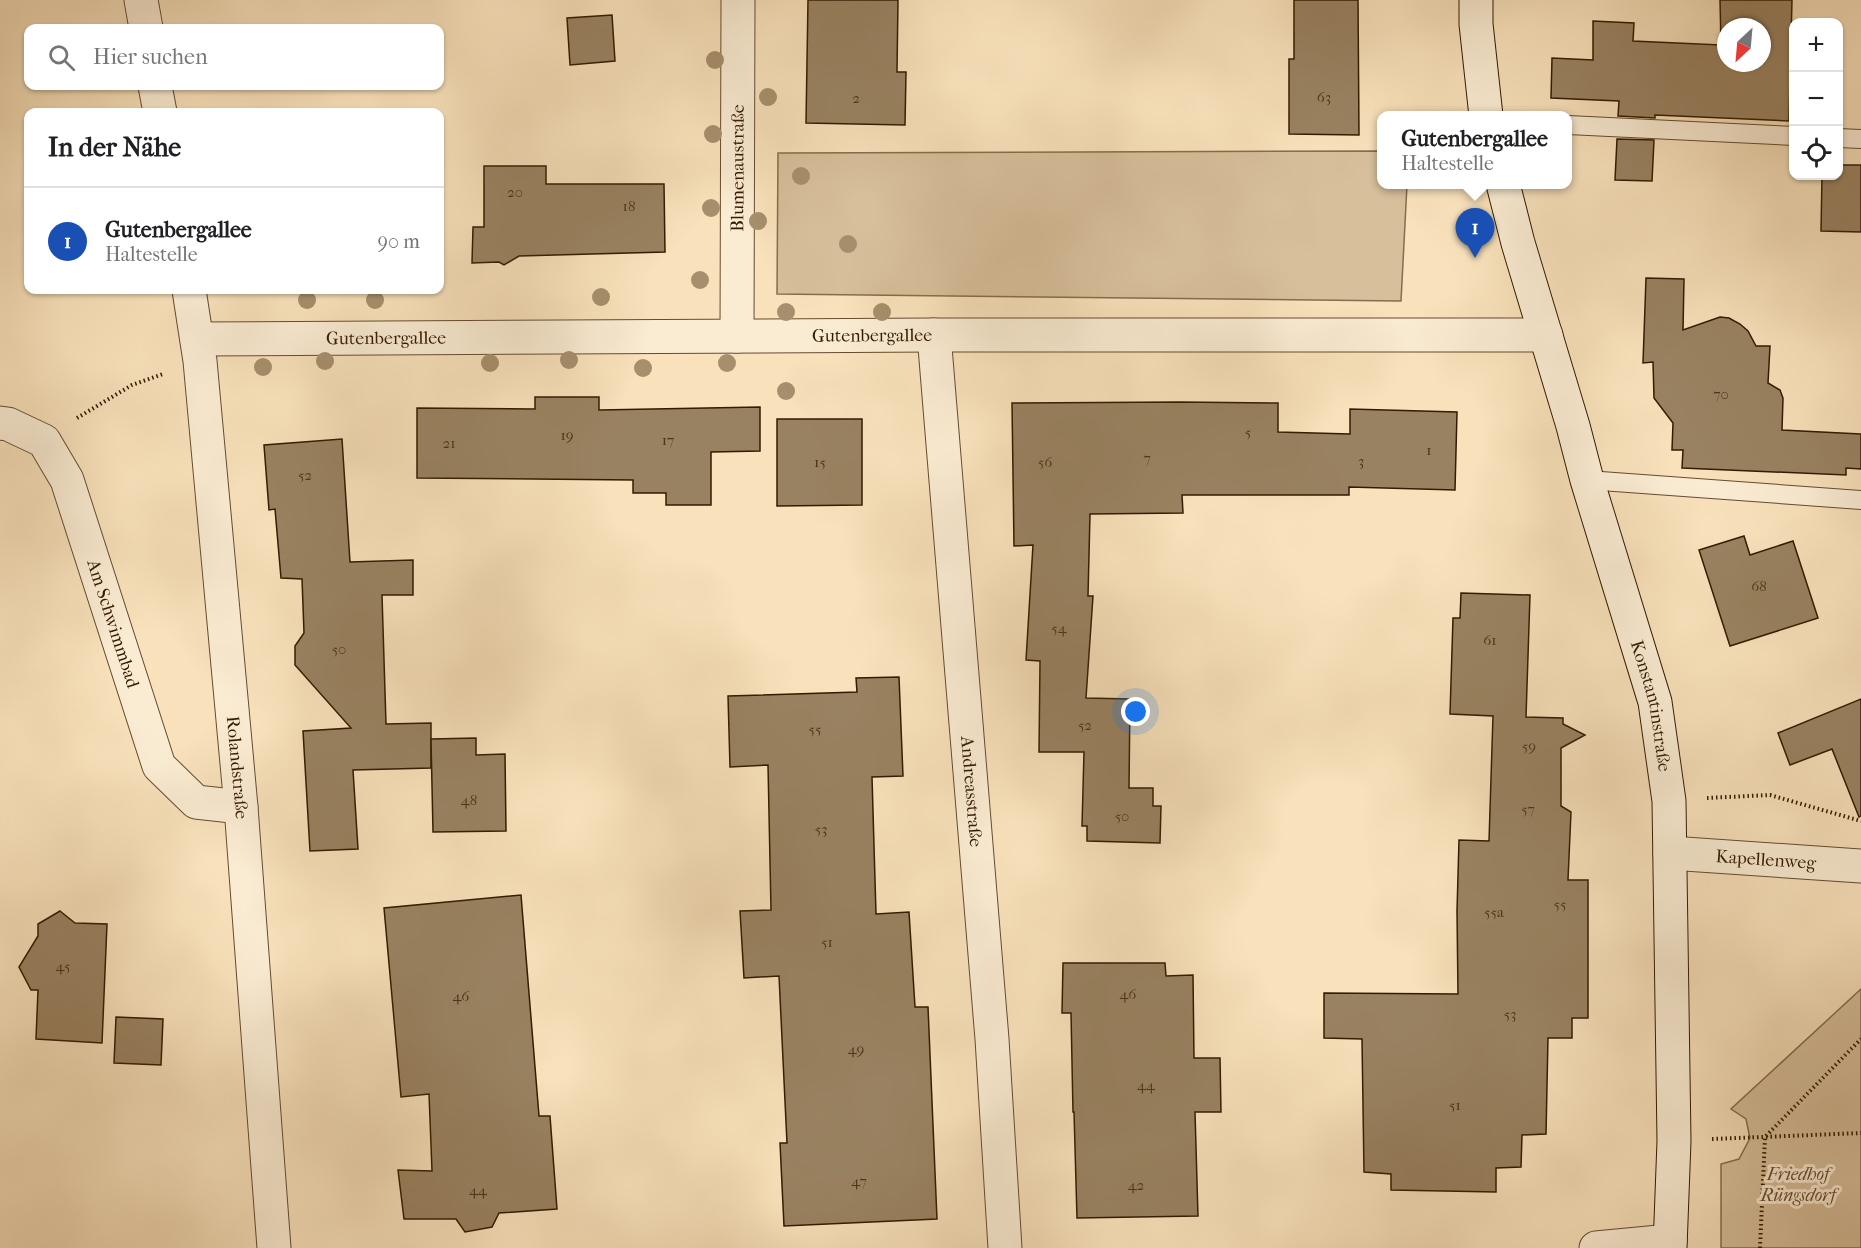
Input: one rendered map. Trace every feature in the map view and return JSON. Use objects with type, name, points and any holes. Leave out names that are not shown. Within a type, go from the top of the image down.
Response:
[{"type":"street","points":[[141,0],[145,24]]},
{"type":"street","name":"Blumenaustraße","points":[[737,336],[738,0]]},
{"type":"street","points":[[1476,0],[1476,24],[1485,111]]},
{"type":"street","points":[[156,90],[159,108]]},
{"type":"street","name":"Konstantinstraße","points":[[1504,189],[1587,480],[1655,702],[1669,801],[1674,1141],[1670,1245]]},
{"type":"street","name":"Rolandstraße","points":[[190,294],[199,350],[240,807],[274,1248]]},
{"type":"street","name":"Andreasstraße","points":[[934,335],[992,1039],[1005,1248]]},
{"type":"street","name":"Gutenbergallee","points":[[199,350],[737,336],[1546,335]]},
{"type":"street","points":[[0,423],[8,424],[44,441]]},
{"type":"street","name":"Am Schwimmbad","points":[[44,441],[67,480],[159,766],[196,802],[240,807]]},
{"type":"street","name":"Kapellenweg","points":[[1670,854],[1861,866]]},
{"type":"street","points":[[1596,1248],[1670,1245]]},
{"type":"lane","points":[[1572,125],[1789,135]]},
{"type":"lane","points":[[1843,138],[1861,138]]},
{"type":"lane","points":[[1587,480],[1861,500]]},
{"type":"path","points":[[44,441],[95,406],[199,350]]},
{"type":"path","points":[[1669,801],[1770,795],[1861,821]]},
{"type":"path","points":[[1760,1248],[1765,1137],[1861,1040]]},
{"type":"path","points":[[1674,1141],[1861,1133]]},
{"type":"green space","points":[[1377,151],[1377,189],[1407,189],[1401,301],[777,294],[778,153]]},
{"type":"green space","name":"Friedhof Rüngsdorf","points":[[1861,989],[1861,1248],[1721,1248],[1721,1164],[1739,1159],[1750,1138],[1746,1119],[1731,1109]]},
{"type":"building","points":[[808,0],[898,0],[897,72],[906,72],[905,125],[806,123]]},
{"type":"building","points":[[1294,0],[1358,0],[1359,135],[1289,134],[1289,59],[1294,59]]},
{"type":"building","points":[[1720,0],[1792,0],[1792,18],[1789,18],[1789,121],[1655,115],[1655,118],[1618,116],[1619,101],[1551,98],[1552,58],[1593,60],[1593,21],[1634,23],[1633,41],[1717,45],[1717,72],[1771,72],[1771,18],[1720,18]]},
{"type":"building","points":[[612,15],[615,61],[570,65],[567,18]]},
{"type":"building","points":[[1617,139],[1654,140],[1652,181],[1615,180]]},
{"type":"building","points":[[1843,165],[1861,165],[1861,232],[1821,231],[1822,180],[1843,180]]},
{"type":"building","points":[[484,166],[546,166],[546,184],[664,184],[665,252],[519,256],[504,265],[499,262],[472,263],[473,227],[484,227]]},
{"type":"building","points":[[1646,278],[1684,279],[1683,330],[1720,317],[1729,318],[1748,331],[1756,346],[1770,346],[1768,383],[1780,390],[1783,398],[1782,430],[1861,434],[1861,469],[1846,468],[1846,475],[1682,468],[1683,450],[1672,450],[1673,423],[1654,398],[1653,362],[1643,363]]},
{"type":"building","points":[[535,397],[599,397],[599,410],[760,407],[760,451],[711,452],[711,505],[666,505],[666,493],[633,493],[633,480],[417,478],[417,408],[535,409]]},
{"type":"building","points":[[1012,403],[1278,403],[1278,432],[1350,434],[1350,409],[1457,412],[1455,490],[1349,487],[1349,495],[1182,495],[1183,513],[1090,514],[1088,596],[1093,596],[1086,698],[1130,699],[1129,788],[1153,788],[1153,806],[1161,806],[1160,843],[1087,841],[1087,826],[1082,826],[1084,752],[1039,752],[1040,661],[1026,660],[1033,545],[1014,546]]},
{"type":"building","points":[[777,419],[862,419],[862,505],[777,506]]},
{"type":"building","points":[[342,439],[350,562],[413,560],[413,595],[382,595],[386,724],[431,723],[431,768],[353,770],[358,849],[310,851],[303,731],[351,728],[295,665],[295,646],[304,633],[302,579],[281,578],[275,509],[269,510],[264,445]]},
{"type":"building","points":[[1744,536],[1750,555],[1793,541],[1818,618],[1730,646],[1699,550]]},
{"type":"building","points":[[1461,593],[1530,595],[1526,717],[1563,718],[1563,724],[1585,735],[1561,748],[1561,806],[1571,812],[1568,880],[1588,880],[1588,1018],[1572,1018],[1572,1038],[1548,1038],[1546,1134],[1522,1135],[1521,1167],[1496,1168],[1496,1192],[1391,1190],[1391,1174],[1364,1172],[1362,1039],[1324,1038],[1324,993],[1458,994],[1459,840],[1489,841],[1493,716],[1450,714],[1453,618],[1460,618]]},
{"type":"building","points":[[899,677],[903,776],[872,777],[876,914],[909,912],[915,1007],[928,1007],[937,1219],[784,1226],[780,1143],[787,1143],[779,976],[744,978],[740,911],[771,910],[768,765],[730,767],[728,696],[857,692],[856,678]]},
{"type":"building","points":[[1861,699],[1861,816],[1859,817],[1832,749],[1790,765],[1778,733]]},
{"type":"building","points":[[476,738],[476,755],[505,754],[506,831],[433,832],[431,739]]},
{"type":"building","points":[[521,895],[539,1116],[550,1116],[557,1209],[499,1213],[492,1227],[465,1232],[456,1219],[404,1219],[398,1170],[432,1171],[429,1094],[401,1097],[384,908]]},
{"type":"building","points":[[60,911],[75,923],[107,924],[102,1043],[36,1039],[38,990],[31,990],[19,967],[38,936],[38,924]]},
{"type":"building","points":[[1063,963],[1165,963],[1166,976],[1193,975],[1194,1058],[1220,1058],[1221,1112],[1195,1112],[1198,1216],[1077,1218],[1071,1013],[1062,1013]]},
{"type":"building","points":[[116,1017],[163,1019],[161,1065],[114,1063]]},
{"type":"place","name":"Gutenbergallee","points":[[1475,258]]}]
